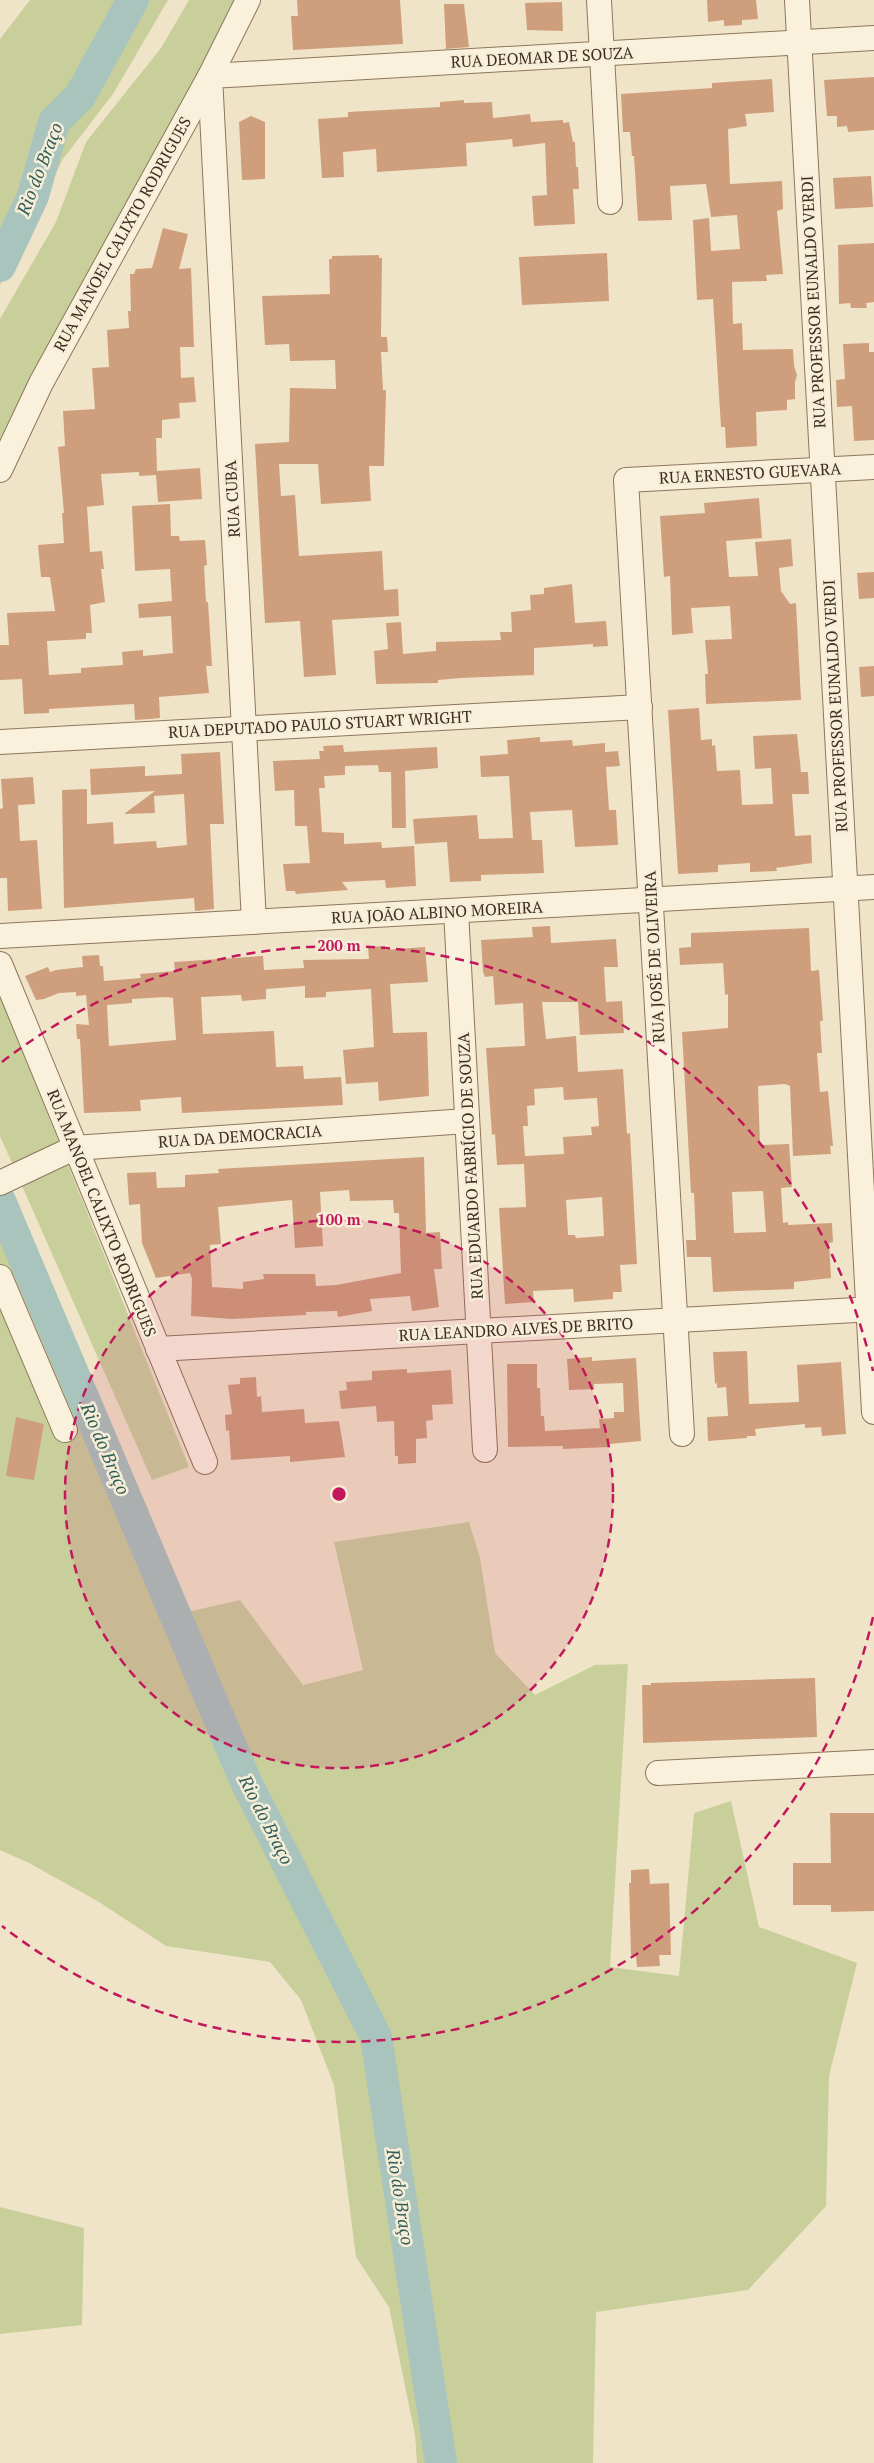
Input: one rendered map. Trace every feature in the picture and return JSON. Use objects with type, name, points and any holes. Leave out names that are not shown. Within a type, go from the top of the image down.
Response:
[{"type":"street","name":"RUA MANOEL CALIXTO RODRIGUES","points":[[0,470],[41,383],[210,76],[248,0]]},
{"type":"street","points":[[599,0],[610,202]]},
{"type":"street","name":"RUA PROFESSOR EUNALDO VERDI","points":[[797,0],[845,888],[871,1309],[874,1412]]},
{"type":"street","name":"RUA DEOMAR DE SOUZA","points":[[210,76],[874,38]]},
{"type":"street","name":"RUA CUBA","points":[[210,76],[254,922]]},
{"type":"street","name":"RUA ERNESTO GUEVARA","points":[[626,480],[874,466]]},
{"type":"street","name":"RUA JOSÉ DE OLIVEIRA","points":[[626,480],[682,1434]]},
{"type":"street","name":"RUA DEPUTADO PAULO STUART WRIGHT","points":[[0,742],[640,707]]},
{"type":"street","name":"RUA JOÃO ALBINO MOREIRA","points":[[0,936],[874,887]]},
{"type":"street","name":"RUA EDUARDO FABRÍCIO DE SOUZA","points":[[456,911],[485,1450]]},
{"type":"street","name":"RUA MANOEL CALIXTO RODRIGUES","points":[[0,964],[204,1462]]},
{"type":"street","name":"RUA DA DEMOCRACIA","points":[[9,1178],[74,1148],[467,1121]]},
{"type":"street","points":[[0,1277],[65,1430]]},
{"type":"street","name":"RUA LEANDRO ALVES DE BRITO","points":[[158,1349],[871,1309]]},
{"type":"street","points":[[658,1773],[874,1762]]},
{"type":"green space","points":[[30,0],[168,0],[113,94],[63,159],[0,285],[0,39]]},
{"type":"green space","points":[[189,0],[237,0],[0,447],[0,319],[56,222],[86,142],[161,48]]},
{"type":"green space","points":[[0,995],[189,1467],[152,1480],[0,1136]]},
{"type":"green space","points":[[0,1176],[119,1454],[183,1613],[240,1600],[303,1685],[363,1670],[334,1542],[469,1522],[480,1558],[495,1653],[535,1695],[595,1665],[628,1664],[610,1967],[679,1976],[694,1813],[731,1801],[759,1927],[857,1963],[829,2076],[826,2206],[748,2290],[596,2312],[593,2463],[417,2463],[415,2435],[389,2307],[356,2257],[334,2085],[301,2000],[270,1962],[166,1946],[99,1902],[29,1863],[0,1850]]},
{"type":"green space","points":[[0,2207],[84,2228],[82,2325],[0,2334]]},
{"type":"building","points":[[297,0],[400,0],[403,44],[293,50],[291,16],[298,16]]},
{"type":"building","points":[[707,0],[756,0],[758,19],[742,20],[742,25],[724,26],[724,20],[708,22]]},
{"type":"building","points":[[562,2],[563,31],[527,30],[525,3]]},
{"type":"building","points":[[444,4],[464,4],[469,47],[446,49]]},
{"type":"building","points":[[874,77],[874,130],[848,132],[847,126],[837,127],[837,116],[827,116],[824,80]]},
{"type":"building","points":[[772,79],[774,112],[745,114],[747,126],[728,129],[730,184],[782,181],[783,209],[777,211],[783,274],[766,275],[767,281],[732,282],[733,324],[742,323],[743,350],[793,349],[794,366],[797,375],[795,399],[787,400],[787,410],[756,412],[757,446],[726,448],[725,427],[721,427],[713,299],[697,300],[693,220],[709,218],[711,251],[740,249],[737,215],[711,217],[706,184],[670,186],[672,220],[638,221],[634,156],[632,156],[630,132],[623,132],[621,94],[712,88],[712,83]]},
{"type":"building","points":[[464,100],[464,103],[492,102],[493,118],[530,114],[531,122],[563,120],[563,123],[569,122],[573,142],[575,142],[576,167],[578,167],[579,189],[573,189],[575,224],[534,226],[532,196],[547,195],[545,143],[513,147],[512,139],[466,143],[467,166],[377,172],[376,149],[343,152],[344,177],[322,178],[318,119],[348,117],[348,112],[440,107],[440,102]]},
{"type":"building","points":[[251,116],[265,122],[265,179],[242,180],[239,122]]},
{"type":"building","points":[[871,176],[873,207],[835,209],[833,178]]},
{"type":"building","points":[[163,228],[188,234],[179,269],[191,268],[194,347],[180,347],[181,378],[194,377],[196,402],[179,403],[180,418],[162,420],[162,438],[156,438],[157,471],[200,468],[202,499],[158,502],[156,475],[139,476],[139,472],[101,474],[104,505],[87,507],[90,552],[102,551],[104,569],[101,569],[105,602],[90,605],[92,633],[86,633],[86,639],[47,641],[49,675],[81,673],[81,668],[123,665],[122,652],[143,650],[143,656],[173,653],[171,616],[139,618],[138,604],[172,601],[170,569],[135,571],[132,506],[170,504],[171,536],[179,536],[180,541],[205,540],[207,565],[204,566],[206,602],[208,602],[212,666],[206,666],[209,693],[159,697],[160,718],[135,720],[134,704],[49,709],[49,713],[24,714],[22,679],[0,680],[0,645],[9,645],[7,613],[55,611],[50,577],[41,577],[38,545],[64,543],[62,513],[64,513],[58,447],[65,446],[63,411],[95,409],[92,368],[109,367],[107,330],[129,328],[128,311],[131,311],[130,274],[134,274],[136,269],[152,268]]},
{"type":"building","points":[[874,243],[874,302],[866,303],[867,308],[851,308],[850,303],[839,304],[838,245]]},
{"type":"building","points":[[607,253],[609,301],[522,305],[519,257]]},
{"type":"building","points":[[379,255],[379,258],[382,258],[381,337],[387,337],[388,352],[381,352],[383,390],[386,390],[384,466],[369,466],[371,501],[321,504],[318,464],[279,464],[281,496],[295,495],[299,556],[382,551],[384,590],[398,589],[399,616],[332,620],[336,675],[304,677],[300,621],[265,623],[255,444],[289,442],[290,388],[336,389],[335,360],[290,361],[289,344],[265,345],[262,296],[330,294],[329,259],[332,259],[332,256]]},
{"type":"building","points":[[869,343],[869,352],[874,352],[874,440],[854,441],[852,406],[837,407],[836,380],[845,379],[843,344]]},
{"type":"building","points":[[759,498],[762,538],[726,541],[729,577],[758,576],[755,542],[791,539],[793,566],[779,568],[781,591],[790,604],[796,603],[801,700],[706,704],[705,674],[708,674],[705,640],[732,639],[730,606],[691,608],[693,633],[672,635],[670,576],[664,577],[660,516],[705,513],[704,503]]},
{"type":"building","points":[[874,572],[874,598],[859,599],[857,573]]},
{"type":"building","points":[[572,584],[575,623],[606,621],[608,646],[593,647],[593,644],[534,648],[534,675],[461,678],[438,680],[438,683],[376,684],[374,651],[388,649],[386,623],[401,622],[403,654],[436,651],[436,642],[501,640],[500,632],[512,632],[511,612],[531,610],[530,595],[544,594],[544,588]]},
{"type":"building","points":[[874,666],[874,696],[861,697],[859,667]]},
{"type":"building","points":[[699,708],[701,740],[712,739],[712,746],[715,745],[717,771],[740,770],[742,805],[773,804],[771,768],[755,769],[753,736],[797,734],[801,772],[808,772],[809,794],[792,794],[795,836],[811,835],[812,863],[776,868],[777,871],[750,872],[750,863],[718,865],[718,872],[678,874],[668,710]]},
{"type":"building","points":[[540,737],[540,742],[572,740],[573,746],[605,743],[605,752],[618,751],[620,766],[606,767],[609,810],[616,810],[618,845],[575,847],[572,810],[530,812],[532,840],[542,840],[544,873],[481,875],[481,881],[450,882],[447,842],[415,844],[413,819],[477,815],[479,839],[513,838],[509,776],[481,777],[480,756],[508,754],[507,740]]},
{"type":"building","points":[[343,745],[344,752],[437,747],[438,768],[405,771],[406,828],[392,828],[391,772],[379,772],[378,765],[345,766],[345,775],[324,776],[325,788],[319,788],[322,832],[344,833],[344,844],[381,842],[382,848],[414,846],[416,886],[386,888],[385,880],[342,882],[348,890],[296,894],[295,891],[286,891],[283,864],[310,863],[307,826],[295,826],[294,790],[275,791],[273,761],[320,759],[319,751],[324,751],[323,746]]},
{"type":"building","points":[[220,752],[224,824],[210,824],[214,909],[195,911],[194,898],[64,908],[62,790],[87,789],[87,824],[113,822],[114,844],[156,841],[157,848],[187,845],[184,794],[154,796],[155,813],[124,814],[155,791],[91,795],[90,769],[145,766],[145,776],[182,774],[181,754]]},
{"type":"building","points":[[33,777],[35,804],[18,805],[20,841],[37,840],[42,909],[8,911],[7,878],[0,878],[0,809],[3,808],[1,779]]},
{"type":"building","points":[[550,926],[551,943],[616,939],[618,967],[604,967],[606,1002],[622,1001],[624,1033],[580,1035],[578,1002],[542,1002],[546,1039],[576,1036],[578,1072],[623,1069],[627,1134],[630,1133],[637,1264],[620,1265],[622,1292],[613,1292],[613,1299],[574,1302],[573,1289],[533,1291],[534,1302],[505,1304],[499,1208],[526,1207],[524,1164],[497,1165],[495,1134],[492,1135],[486,1048],[525,1046],[523,1003],[495,1005],[493,976],[485,977],[483,972],[481,940],[533,937],[532,927]],"holes":[[[563,1087],[564,1100],[597,1098],[599,1126],[591,1127],[592,1135],[563,1137],[564,1154],[525,1156],[523,1126],[528,1126],[527,1106],[535,1105],[534,1089]],[[602,1197],[604,1236],[576,1238],[575,1235],[568,1235],[566,1200]]]},
{"type":"building","points":[[809,928],[811,971],[819,970],[823,1021],[820,1021],[822,1053],[817,1053],[820,1092],[828,1091],[833,1146],[830,1146],[831,1154],[793,1156],[790,1086],[785,1084],[758,1086],[760,1145],[789,1144],[792,1187],[781,1188],[783,1223],[788,1222],[788,1225],[832,1223],[833,1242],[829,1243],[831,1278],[794,1282],[794,1289],[713,1292],[711,1257],[687,1257],[686,1240],[696,1240],[694,1193],[691,1193],[682,1032],[728,1028],[728,994],[725,995],[723,963],[680,965],[679,948],[691,947],[691,933]],"holes":[[[763,1191],[766,1232],[734,1233],[732,1192]]]},
{"type":"building","points":[[385,946],[385,950],[425,947],[428,982],[390,984],[393,1033],[427,1032],[429,1096],[379,1101],[378,1082],[346,1084],[343,1050],[374,1047],[371,989],[326,992],[326,997],[305,998],[305,986],[266,989],[266,999],[242,1001],[241,995],[201,997],[203,1034],[274,1031],[276,1067],[303,1066],[304,1079],[341,1077],[343,1105],[182,1113],[181,1097],[140,1100],[141,1111],[84,1113],[80,1039],[77,1039],[76,1024],[89,1025],[86,995],[76,996],[76,992],[59,993],[36,1000],[25,976],[48,967],[50,972],[83,967],[82,956],[99,955],[100,966],[103,966],[104,981],[141,978],[140,974],[175,971],[174,962],[263,956],[264,970],[304,968],[303,960],[369,959],[368,947]],"holes":[[[173,998],[176,1040],[109,1046],[107,1005],[132,1003],[132,999]]]},
{"type":"building","points":[[424,1157],[426,1233],[440,1232],[442,1269],[434,1269],[439,1307],[412,1311],[410,1296],[370,1299],[372,1311],[338,1317],[337,1311],[306,1312],[306,1315],[232,1319],[191,1316],[192,1279],[190,1273],[156,1278],[142,1243],[140,1204],[129,1205],[127,1173],[156,1172],[157,1188],[185,1187],[185,1175],[219,1173],[218,1169]],"holes":[[[349,1190],[350,1201],[393,1200],[394,1213],[399,1213],[401,1273],[336,1285],[316,1286],[315,1274],[263,1274],[264,1279],[243,1282],[243,1289],[212,1287],[210,1245],[221,1244],[218,1207],[292,1200],[295,1248],[323,1246],[320,1192]]]},
{"type":"building","points":[[747,1351],[749,1404],[799,1402],[797,1365],[841,1362],[846,1434],[822,1436],[821,1427],[805,1428],[805,1424],[755,1429],[756,1436],[747,1436],[747,1438],[708,1441],[707,1417],[728,1416],[726,1387],[717,1388],[717,1383],[715,1384],[713,1352]]},
{"type":"building","points":[[592,1357],[592,1361],[636,1358],[641,1441],[609,1444],[609,1447],[563,1449],[563,1446],[508,1447],[507,1364],[537,1364],[537,1388],[540,1388],[541,1416],[544,1416],[545,1431],[600,1428],[599,1419],[614,1418],[614,1412],[624,1412],[623,1383],[594,1384],[594,1389],[569,1390],[567,1359]]},
{"type":"building","points":[[407,1369],[407,1373],[451,1370],[453,1404],[432,1405],[433,1420],[426,1421],[427,1438],[416,1439],[416,1463],[398,1464],[398,1456],[395,1456],[394,1421],[377,1422],[376,1406],[341,1409],[339,1391],[347,1390],[346,1382],[372,1380],[372,1371]]},
{"type":"building","points":[[256,1377],[257,1397],[261,1396],[262,1412],[304,1409],[305,1423],[339,1421],[345,1457],[290,1462],[290,1456],[231,1460],[229,1430],[226,1431],[225,1415],[232,1414],[228,1385],[240,1384],[240,1378]]},
{"type":"building","points":[[16,1417],[44,1424],[34,1480],[6,1476]]},
{"type":"building","points":[[815,1678],[817,1737],[643,1743],[642,1685],[651,1685],[651,1683]]},
{"type":"building","points":[[830,1813],[874,1813],[874,1911],[831,1912],[831,1905],[793,1905],[793,1863],[831,1863]]},
{"type":"building","points":[[649,1869],[650,1884],[669,1883],[671,1955],[659,1955],[660,1966],[637,1967],[636,1955],[631,1955],[629,1883],[631,1883],[631,1870]]},
{"type":"waterway","name":"Rio do Braço","points":[[0,266],[33,196],[54,122],[80,96],[133,0]]},
{"type":"waterway","name":"Rio do Braço","points":[[0,1201],[246,1782],[376,2037],[441,2463]]}]
